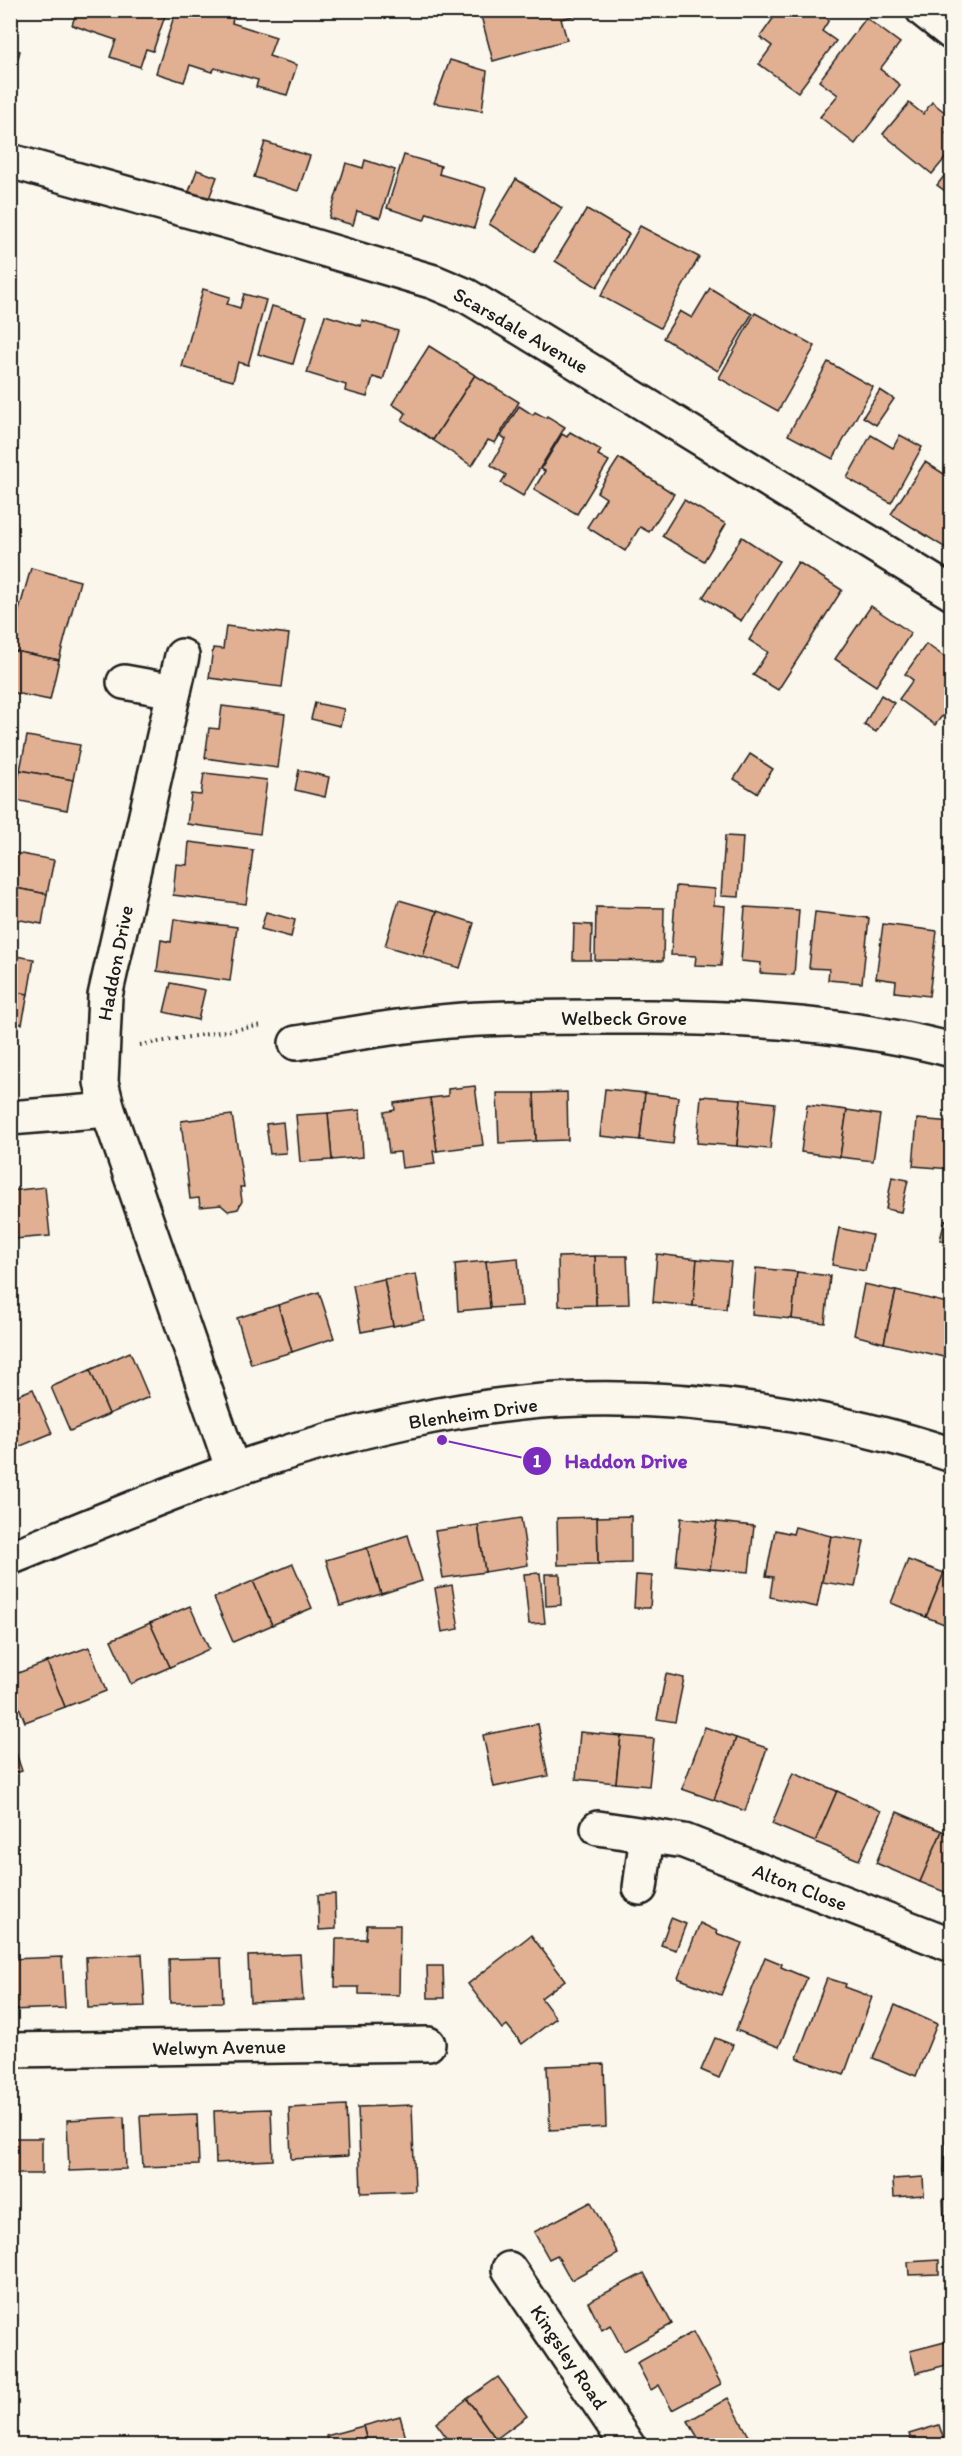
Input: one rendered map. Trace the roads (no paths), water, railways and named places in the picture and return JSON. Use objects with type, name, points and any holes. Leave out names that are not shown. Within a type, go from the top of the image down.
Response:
[{"type":"street","points":[[923,10],[951,33]]},
{"type":"street","name":"Scarsdale Avenue","points":[[10,161],[269,233],[434,282],[467,296],[951,593]]},
{"type":"street","name":"Haddon Drive","points":[[182,656],[105,996],[101,1082],[108,1110],[233,1470]]},
{"type":"street","points":[[124,682],[174,691]]},
{"type":"street","name":"Welbeck Grove","points":[[296,1043],[376,1030],[462,1020],[703,1017],[824,1025],[916,1041],[951,1050]]},
{"type":"street","points":[[10,1118],[108,1110]]},
{"type":"street","name":"Blenheim Drive","points":[[10,1558],[233,1470],[316,1444],[399,1423],[490,1407],[580,1399],[670,1400],[759,1410],[949,1448]]},
{"type":"street","name":"Alton Close","points":[[598,1828],[684,1841],[951,1945]]},
{"type":"street","points":[[640,1888],[647,1835]]},
{"type":"street","name":"Welwyn Avenue","points":[[10,2050],[428,2044]]},
{"type":"street","name":"Kingsley Road","points":[[509,2269],[628,2445]]},
{"type":"place","name":"Haddon Drive","points":[[442,1440]]}]
